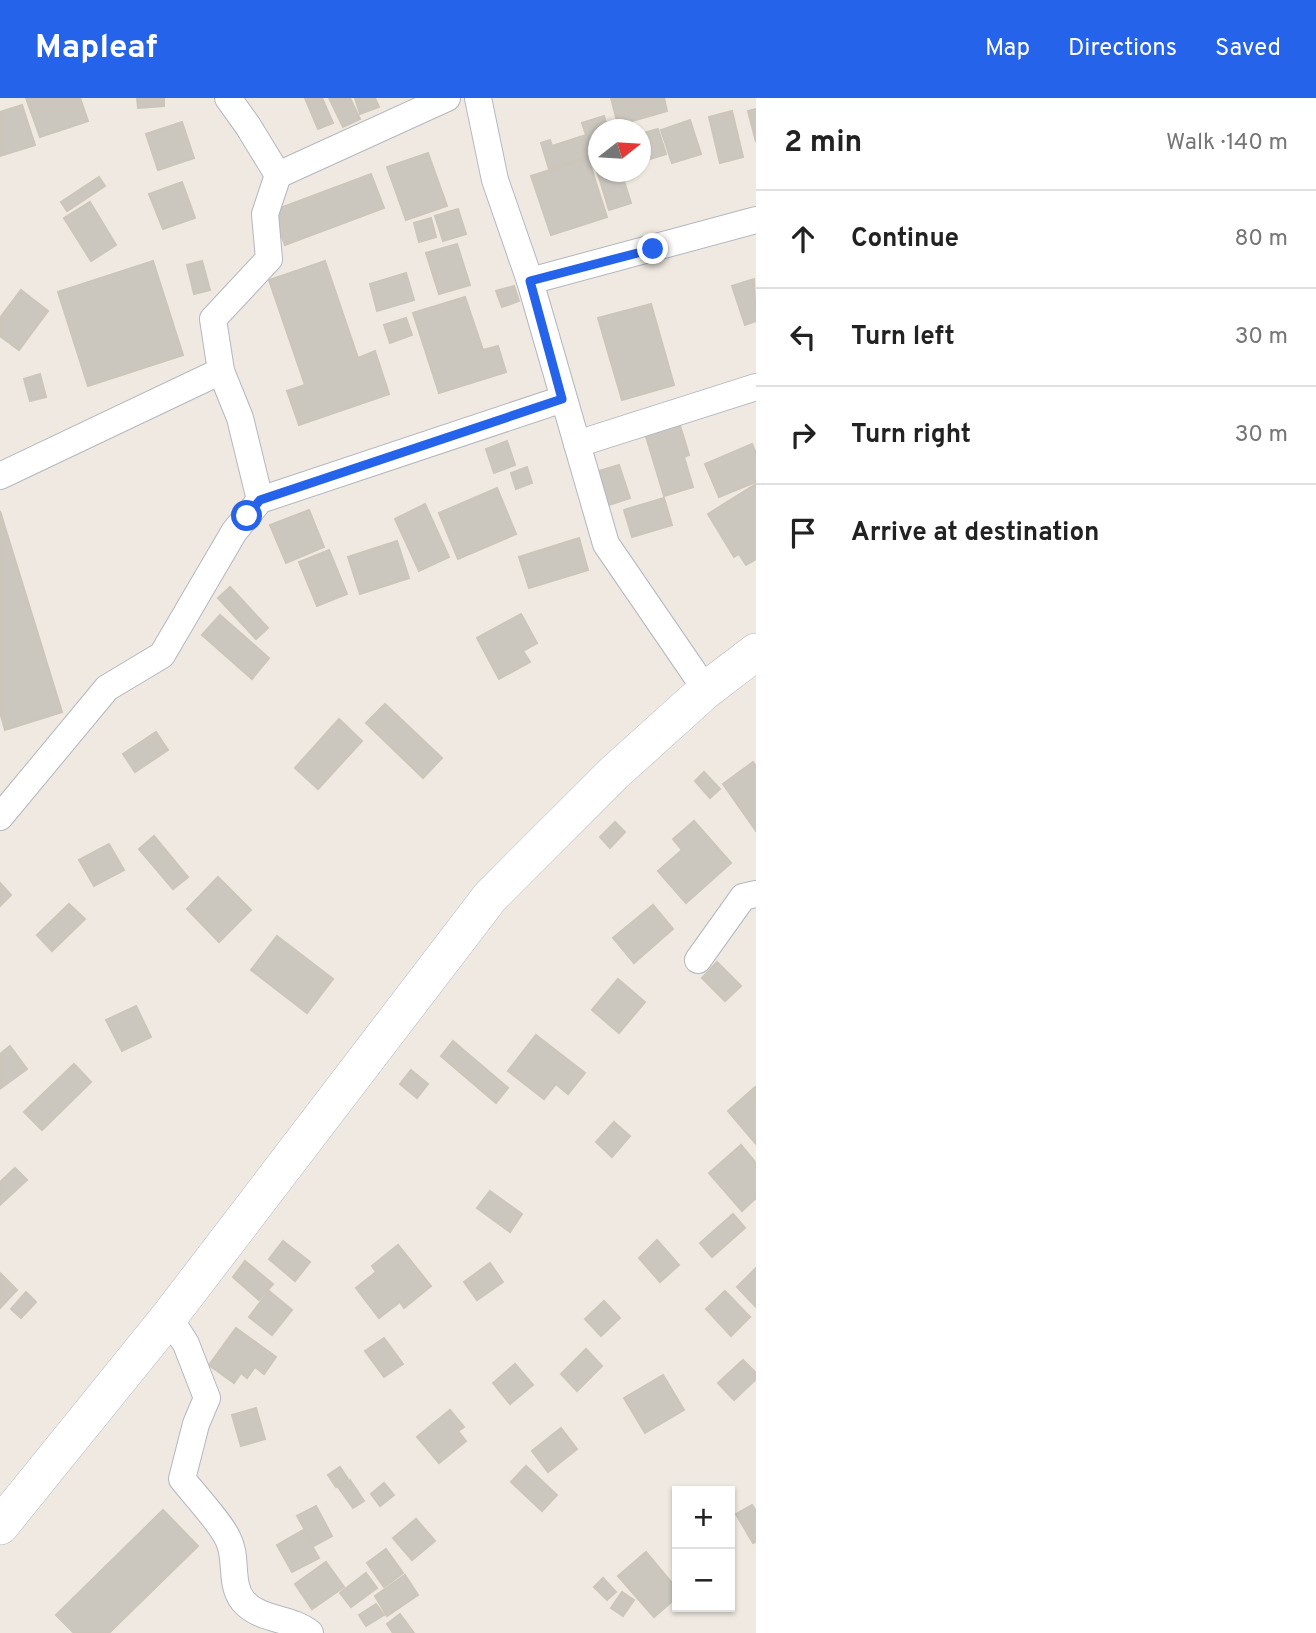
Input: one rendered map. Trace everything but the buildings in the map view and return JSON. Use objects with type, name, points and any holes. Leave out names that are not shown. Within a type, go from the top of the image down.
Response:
[{"type":"street","points":[[228,98],[278,175]]},
{"type":"street","points":[[260,500],[240,418],[221,371],[213,319],[269,259],[265,214],[278,175],[447,98]]},
{"type":"street","points":[[478,98],[495,180],[530,281],[606,544],[706,690]]},
{"type":"street","points":[[530,281],[756,220]]},
{"type":"street","points":[[0,476],[221,371]]},
{"type":"street","points":[[577,444],[756,387]]},
{"type":"street","points":[[0,817],[107,688],[162,655],[234,532],[260,500],[562,399]]},
{"type":"street","points":[[0,1526],[169,1317],[490,897],[614,773],[706,690],[756,652]]},
{"type":"street","points":[[698,960],[743,897],[756,894]]},
{"type":"street","points":[[169,1317],[187,1344],[207,1398],[196,1424],[182,1479],[229,1539],[234,1580],[242,1599],[254,1611],[302,1626],[310,1633]]},
{"type":"route","points":[[247,516],[260,500],[562,399],[530,281],[653,249]]}]
